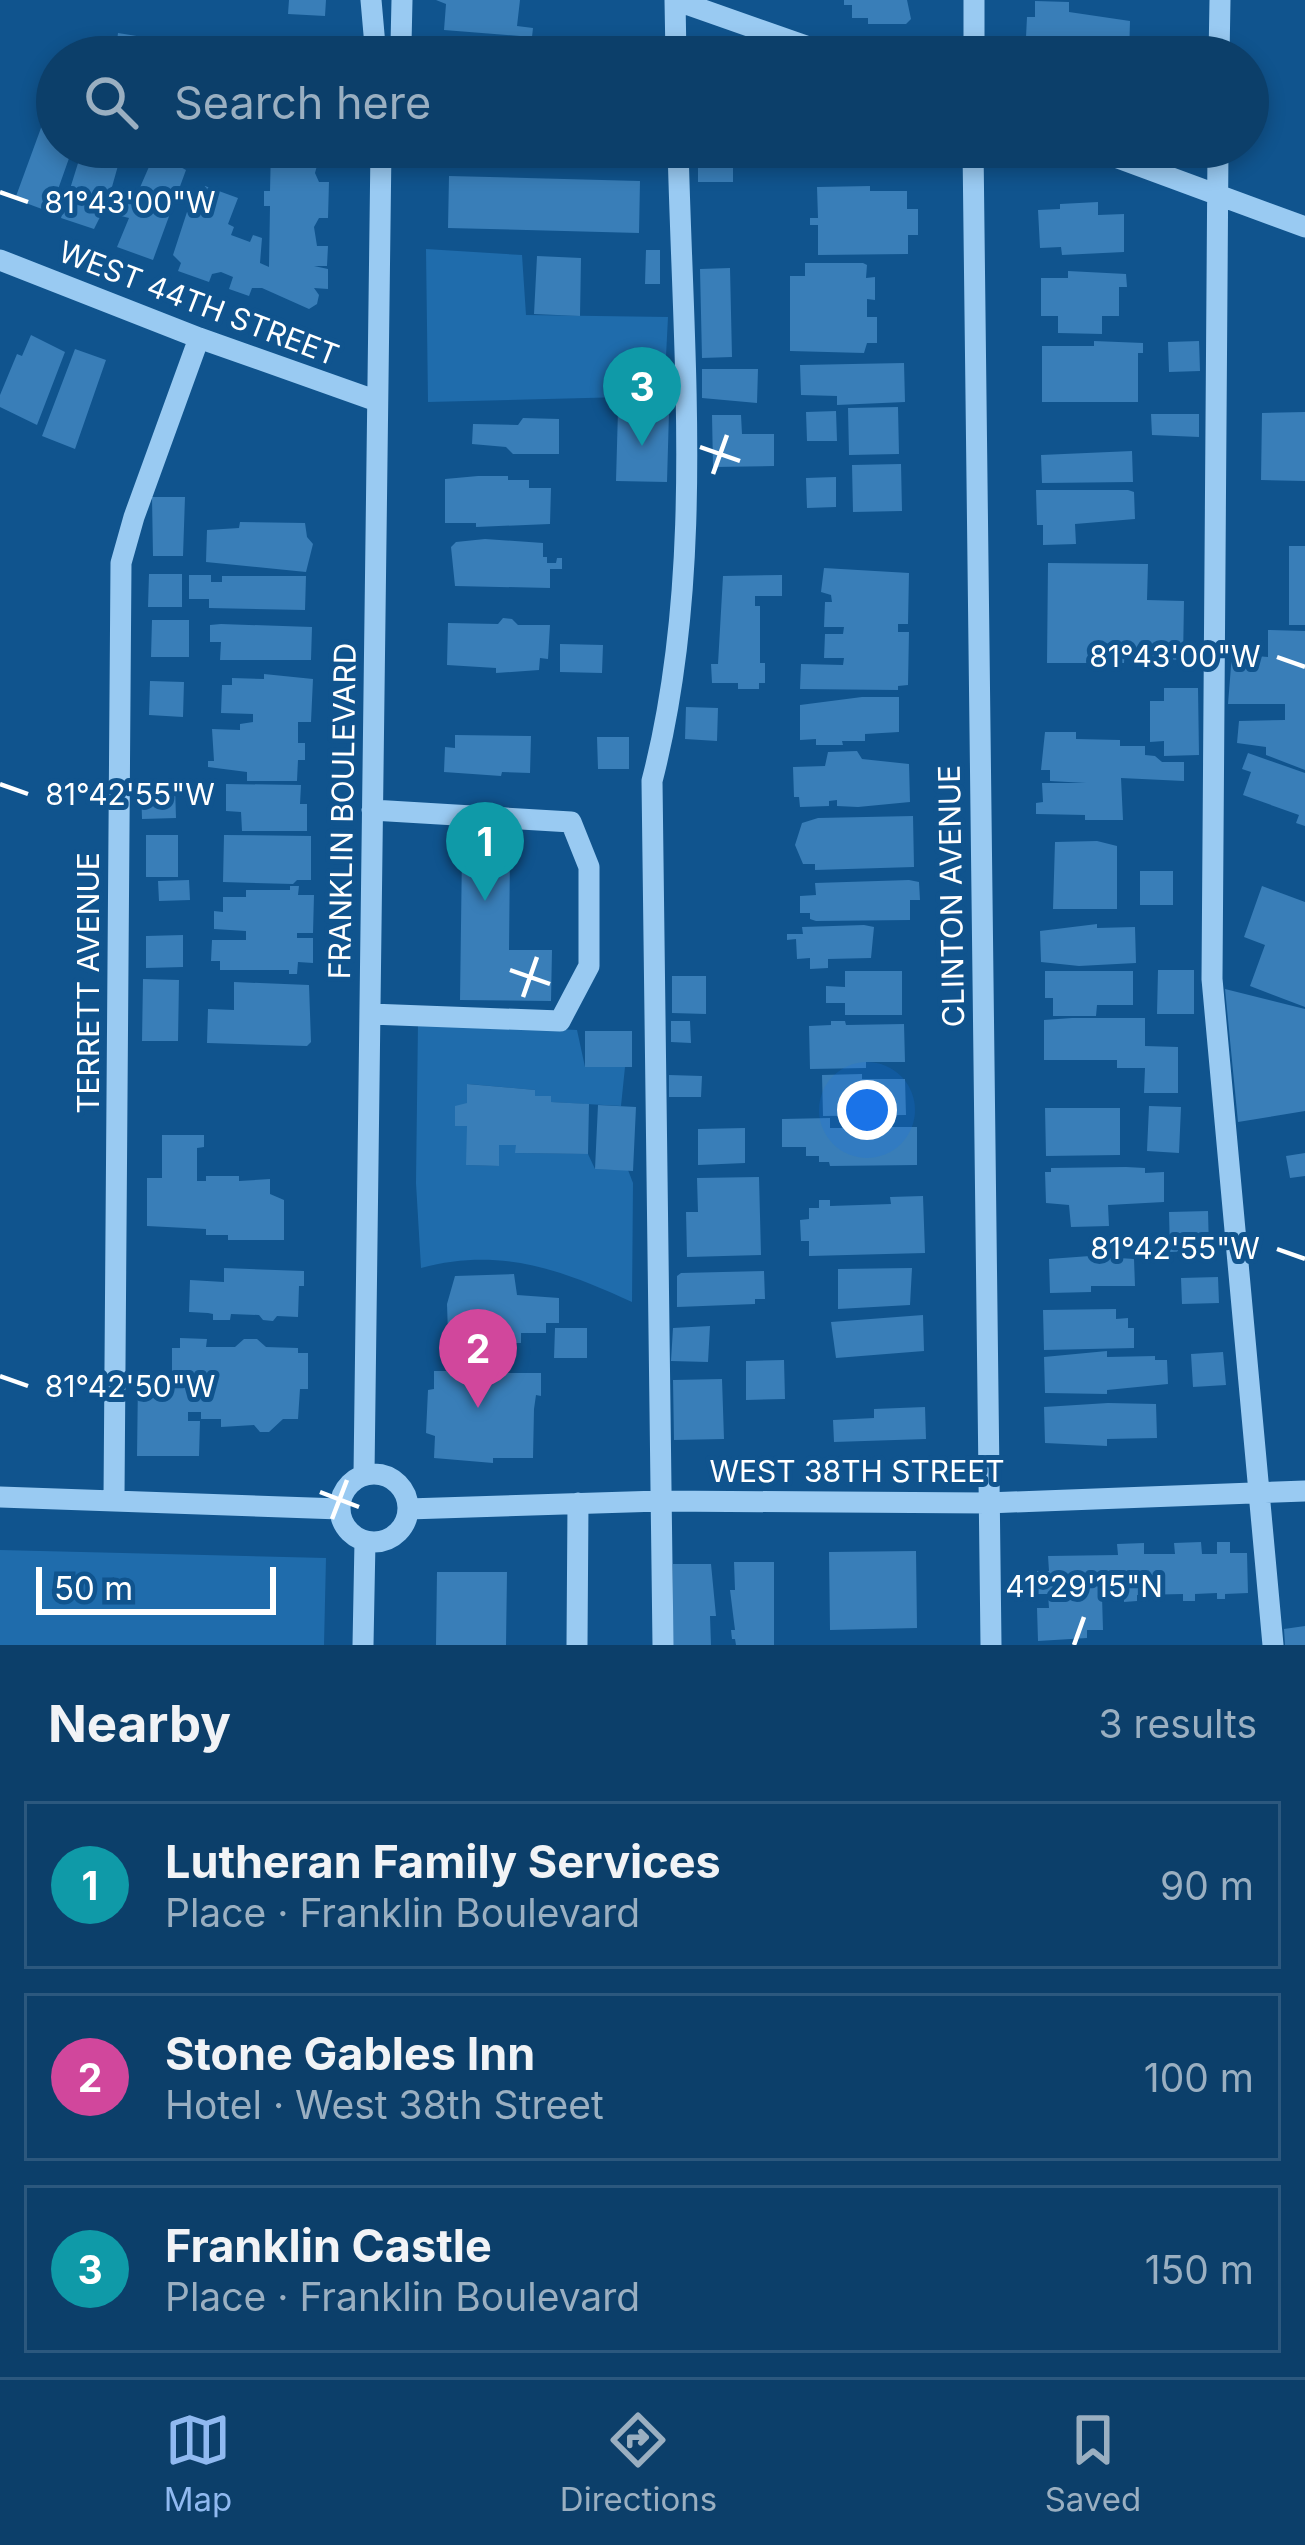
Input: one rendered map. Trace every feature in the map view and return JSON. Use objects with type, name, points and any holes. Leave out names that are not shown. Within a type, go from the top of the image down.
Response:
[{"type":"street","points":[[371,0],[374,36]]},
{"type":"street","points":[[401,36],[402,0]]},
{"type":"street","points":[[676,36],[675,0],[777,36]]},
{"type":"street","points":[[974,0],[974,36]]},
{"type":"street","points":[[1219,36],[1220,0]]},
{"type":"street","name":"FRANKLIN BOULEVARD","points":[[364,1475],[381,168]]},
{"type":"street","points":[[663,1645],[652,781],[668,720],[687,538],[678,168]]},
{"type":"street","name":"CLINTON AVENUE","points":[[973,168],[991,1645]]},
{"type":"street","points":[[1146,168],[1305,226]]},
{"type":"street","points":[[1218,168],[1212,980],[1273,1645]]},
{"type":"street","name":"WEST 44TH STREET","points":[[0,260],[376,401]]},
{"type":"street","name":"TERRETT AVENUE","points":[[114,1498],[122,563],[199,338]]},
{"type":"street","points":[[370,1013],[560,1021],[589,966],[589,867],[571,823],[372,810]]},
{"type":"street","points":[[364,1475],[385,1475],[404,1490],[408,1509],[404,1524],[386,1540],[365,1540],[345,1527],[340,1509],[347,1486],[364,1475]]},
{"type":"street","name":"WEST 38TH STREET","points":[[408,1509],[661,1501],[987,1503],[1305,1491]]},
{"type":"street","points":[[0,1497],[340,1509]]},
{"type":"street","points":[[578,1503],[578,1645]]},
{"type":"street","points":[[363,1645],[365,1540]]},
{"type":"shaded area","points":[[426,249],[522,255],[526,315],[668,317],[664,396],[428,402]]},
{"type":"shaded area","points":[[418,1022],[577,1030],[585,1067],[625,1067],[621,1106],[551,1102],[551,1096],[535,1096],[535,1090],[468,1084],[467,1103],[455,1125],[467,1126],[467,1165],[498,1166],[499,1145],[516,1145],[516,1153],[588,1154],[595,1169],[628,1170],[633,1183],[632,1302],[529,1265],[477,1260],[421,1268],[416,1183]]},
{"type":"shaded area","points":[[0,1550],[326,1558],[324,1645],[0,1645]]},
{"type":"building","points":[[289,0],[326,0],[325,16],[288,14]]},
{"type":"building","points":[[436,0],[520,0],[517,26],[533,28],[532,36],[444,30],[446,4]]},
{"type":"building","points":[[844,0],[907,0],[911,19],[906,24],[868,24],[868,18],[852,18],[852,5],[844,5]]},
{"type":"building","points":[[1035,1],[1069,2],[1069,12],[1130,21],[1130,36],[1026,36],[1027,17],[1035,17]]},
{"type":"building","points":[[36,142],[36,168],[66,168],[50,212],[15,199]]},
{"type":"building","points":[[76,168],[117,168],[94,229],[61,218]]},
{"type":"building","points":[[148,168],[186,170],[153,260],[117,247],[129,218],[121,216],[131,190],[138,192]]},
{"type":"building","points":[[271,168],[316,168],[319,182],[329,182],[328,218],[319,218],[314,227],[317,246],[328,246],[327,266],[314,266],[328,269],[328,289],[314,288],[319,295],[317,304],[309,309],[262,288],[252,288],[249,296],[229,289],[233,277],[221,272],[212,274],[209,282],[178,271],[181,263],[173,255],[187,212],[194,214],[205,186],[238,198],[228,224],[234,227],[231,235],[250,242],[253,235],[262,238],[260,263],[269,267],[270,206],[264,206],[264,191],[270,191]]},
{"type":"building","points":[[698,168],[733,168],[733,182],[698,182]]},
{"type":"building","points":[[449,176],[640,181],[639,233],[448,228]]},
{"type":"building","points":[[870,186],[870,191],[907,191],[907,209],[918,209],[918,235],[908,235],[908,254],[818,255],[818,225],[810,225],[810,218],[818,218],[817,187]]},
{"type":"building","points":[[1098,202],[1098,215],[1124,214],[1124,252],[1062,255],[1061,247],[1040,248],[1038,210]]},
{"type":"building","points":[[646,250],[660,250],[660,284],[645,284]]},
{"type":"building","points":[[537,256],[581,258],[580,316],[534,314]]},
{"type":"building","points":[[805,263],[867,265],[866,278],[875,277],[875,300],[867,299],[867,317],[877,317],[877,343],[867,343],[864,353],[790,351],[790,276],[805,276]]},
{"type":"building","points":[[730,268],[732,357],[702,358],[700,269]]},
{"type":"building","points":[[1068,271],[1126,274],[1127,287],[1119,287],[1119,316],[1102,316],[1102,334],[1058,333],[1058,316],[1041,316],[1041,278],[1068,278]]},
{"type":"building","points":[[31,335],[65,352],[37,425],[0,407],[0,395],[17,354],[22,356]]},
{"type":"building","points":[[1094,341],[1143,343],[1143,353],[1138,353],[1138,402],[1042,402],[1042,346],[1094,346]]},
{"type":"building","points":[[1199,341],[1200,371],[1169,372],[1168,342]]},
{"type":"building","points":[[75,349],[106,360],[75,449],[42,436]]},
{"type":"building","points":[[904,363],[905,402],[837,405],[837,396],[801,395],[800,365]]},
{"type":"building","points":[[702,369],[758,369],[757,403],[702,398]]},
{"type":"building","points":[[898,407],[899,454],[849,455],[848,408]]},
{"type":"building","points":[[618,410],[669,412],[667,482],[616,481]]},
{"type":"building","points":[[836,411],[837,441],[807,441],[806,412]]},
{"type":"building","points":[[1305,412],[1305,481],[1261,480],[1262,413]]},
{"type":"building","points":[[1151,414],[1199,414],[1199,437],[1152,435]]},
{"type":"building","points":[[712,415],[741,415],[742,434],[774,434],[774,466],[713,467]]},
{"type":"building","points":[[523,418],[559,419],[559,454],[513,454],[506,447],[472,444],[473,424],[518,425]]},
{"type":"building","points":[[1132,451],[1133,482],[1042,483],[1041,455]]},
{"type":"building","points":[[901,464],[902,511],[853,512],[852,465]]},
{"type":"building","points":[[508,476],[508,480],[529,480],[529,488],[551,488],[550,524],[476,527],[476,523],[445,523],[445,479]]},
{"type":"building","points":[[836,477],[836,507],[807,508],[806,478]]},
{"type":"building","points":[[1036,490],[1128,490],[1134,492],[1135,519],[1075,524],[1076,544],[1043,545]]},
{"type":"building","points":[[152,497],[185,497],[183,556],[153,556]]},
{"type":"building","points":[[240,522],[305,523],[313,544],[306,572],[206,562],[207,530],[239,528]]},
{"type":"building","points":[[456,542],[543,543],[547,563],[562,558],[562,569],[550,569],[550,588],[455,586],[451,547]]},
{"type":"building","points":[[1289,546],[1305,546],[1305,625],[1289,625]]},
{"type":"building","points":[[1048,563],[1148,564],[1147,600],[1184,601],[1183,660],[1150,659],[1151,651],[1125,650],[1124,663],[1047,663]]},
{"type":"building","points":[[824,568],[909,573],[908,624],[898,624],[898,632],[909,632],[908,685],[898,690],[800,689],[801,664],[843,665],[844,658],[824,658],[825,634],[843,634],[844,627],[824,627],[825,602],[832,602],[831,595],[821,592]]},
{"type":"building","points":[[149,574],[182,574],[182,607],[148,607]]},
{"type":"building","points":[[189,575],[211,575],[211,582],[222,582],[222,576],[306,576],[305,610],[209,608],[209,599],[189,599]]},
{"type":"building","points":[[782,575],[782,596],[755,596],[755,606],[760,606],[760,663],[765,663],[765,683],[759,683],[759,689],[738,689],[738,683],[712,683],[711,664],[718,664],[723,576]]},
{"type":"building","points":[[503,618],[518,625],[550,625],[548,659],[540,658],[539,670],[496,673],[496,668],[447,665],[448,623],[498,624]]},
{"type":"building","points":[[152,620],[189,620],[189,657],[151,657]]},
{"type":"building","points":[[210,625],[312,627],[311,660],[220,660],[221,642],[210,642]]},
{"type":"building","points":[[1268,630],[1305,631],[1305,770],[1266,755],[1266,747],[1237,743],[1239,721],[1285,720],[1285,704],[1228,704],[1232,654],[1268,657]]},
{"type":"building","points":[[560,644],[603,645],[602,673],[560,672]]},
{"type":"building","points":[[264,674],[313,679],[311,722],[298,722],[298,743],[305,743],[305,760],[298,760],[297,781],[247,781],[247,772],[208,767],[208,761],[214,761],[212,729],[240,730],[240,724],[253,722],[253,714],[221,713],[222,685],[232,685],[232,678],[264,679]]},
{"type":"building","points":[[150,681],[184,682],[183,717],[149,715]]},
{"type":"building","points":[[1164,688],[1198,688],[1199,755],[1164,756],[1164,741],[1150,742],[1150,701],[1164,701]]},
{"type":"building","points":[[899,697],[899,732],[865,734],[865,741],[842,741],[843,745],[800,740],[800,705]]},
{"type":"building","points":[[686,707],[718,708],[717,741],[685,739]]},
{"type":"building","points":[[1045,732],[1076,732],[1076,739],[1145,746],[1145,755],[1162,762],[1184,762],[1184,781],[1121,778],[1123,820],[1036,814],[1036,803],[1043,802],[1042,783],[1086,783],[1050,781],[1050,770],[1041,770]]},
{"type":"building","points":[[455,735],[531,736],[530,773],[444,772],[445,747],[455,748]]},
{"type":"building","points":[[597,737],[629,737],[629,769],[598,769]]},
{"type":"building","points":[[857,751],[862,759],[909,764],[910,802],[858,807],[837,806],[837,800],[829,801],[829,806],[800,807],[799,797],[794,797],[793,767],[825,766],[828,752]]},
{"type":"building","points":[[1248,753],[1305,773],[1305,826],[1296,823],[1299,815],[1243,795],[1251,772],[1242,769]]},
{"type":"building","points":[[226,784],[301,785],[307,831],[242,831],[241,812],[226,811]]},
{"type":"building","points":[[175,785],[176,818],[142,819],[141,786]]},
{"type":"building","points":[[913,816],[914,867],[815,870],[815,864],[803,864],[795,845],[802,823],[818,818]]},
{"type":"building","points":[[146,835],[178,835],[178,877],[146,877]]},
{"type":"building","points":[[224,835],[311,836],[311,880],[223,882]]},
{"type":"building","points":[[1097,841],[1117,846],[1117,909],[1053,909],[1055,842]]},
{"type":"building","points":[[462,851],[510,852],[509,950],[552,950],[551,1001],[460,1000]]},
{"type":"building","points":[[1140,871],[1173,871],[1173,905],[1140,905]]},
{"type":"building","points":[[189,880],[190,900],[159,901],[158,881]]},
{"type":"building","points":[[919,882],[920,900],[910,900],[910,920],[816,921],[810,913],[800,913],[800,896],[816,895],[815,883]]},
{"type":"building","points":[[290,886],[299,886],[298,895],[314,895],[313,933],[297,933],[297,938],[313,938],[313,963],[298,962],[297,974],[220,970],[220,961],[211,961],[212,940],[246,940],[246,931],[214,929],[214,911],[223,912],[223,897],[246,897],[246,890],[290,890]]},
{"type":"building","points":[[1262,886],[1305,902],[1305,1007],[1250,986],[1265,945],[1244,937]]},
{"type":"building","points":[[1097,924],[1097,928],[1135,927],[1136,963],[1041,962],[1040,931]]},
{"type":"building","points":[[802,927],[874,927],[871,958],[828,959],[828,968],[810,969],[810,958],[797,959],[796,939],[787,940],[787,934],[803,934]]},
{"type":"building","points":[[183,935],[183,967],[146,968],[146,936]]},
{"type":"building","points":[[1158,970],[1194,970],[1194,1014],[1157,1014]]},
{"type":"building","points":[[845,971],[902,971],[902,1015],[845,1015],[845,1003],[826,1003],[826,986],[845,987]]},
{"type":"building","points":[[1045,971],[1133,971],[1133,1005],[1097,1005],[1096,1016],[1053,1016],[1053,998],[1045,998]]},
{"type":"building","points":[[672,976],[706,976],[706,1014],[672,1013]]},
{"type":"building","points":[[143,979],[179,980],[178,1041],[142,1041]]},
{"type":"building","points":[[234,982],[309,985],[311,1042],[307,1046],[207,1043],[208,1009],[234,1010]]},
{"type":"building","points":[[1225,989],[1305,1009],[1305,1111],[1238,1122]]},
{"type":"building","points":[[1145,1018],[1145,1046],[1178,1047],[1178,1093],[1144,1093],[1145,1068],[1117,1068],[1117,1060],[1044,1060],[1044,1020]]},
{"type":"building","points":[[671,1021],[690,1021],[691,1043],[671,1042]]},
{"type":"building","points":[[831,1021],[904,1024],[905,1062],[810,1069],[809,1026],[831,1025]]},
{"type":"building","points":[[585,1031],[632,1031],[632,1067],[585,1067]]},
{"type":"building","points":[[862,1074],[862,1079],[905,1079],[906,1115],[823,1116],[822,1075]]},
{"type":"building","points":[[669,1075],[702,1076],[701,1097],[669,1097]]},
{"type":"building","points":[[467,1084],[535,1090],[535,1096],[551,1096],[551,1102],[589,1104],[588,1154],[515,1153],[516,1145],[499,1145],[499,1166],[466,1165],[467,1126],[455,1126],[455,1106],[467,1103]]},
{"type":"building","points":[[598,1105],[636,1107],[633,1171],[595,1169]]},
{"type":"building","points":[[1149,1106],[1181,1107],[1179,1153],[1147,1151]]},
{"type":"building","points":[[1045,1108],[1120,1108],[1120,1155],[1046,1156]]},
{"type":"building","points":[[830,1118],[830,1128],[847,1128],[847,1121],[873,1121],[872,1127],[917,1127],[917,1165],[830,1166],[819,1162],[819,1156],[806,1156],[806,1147],[782,1147],[782,1119]]},
{"type":"building","points":[[745,1128],[745,1163],[698,1165],[698,1129]]},
{"type":"building","points":[[162,1135],[204,1135],[204,1147],[197,1148],[197,1181],[206,1181],[206,1176],[270,1179],[270,1194],[284,1200],[284,1240],[228,1240],[228,1235],[206,1235],[206,1229],[147,1226],[147,1178],[162,1178]]},
{"type":"building","points":[[1305,1153],[1305,1176],[1290,1178],[1286,1156]]},
{"type":"building","points":[[1126,1167],[1164,1172],[1164,1202],[1108,1205],[1109,1226],[1071,1227],[1069,1205],[1046,1203],[1045,1172],[1051,1168]]},
{"type":"building","points":[[759,1177],[761,1255],[687,1257],[686,1212],[698,1212],[697,1178]]},
{"type":"building","points":[[923,1196],[925,1253],[809,1256],[809,1241],[801,1241],[800,1220],[809,1219],[809,1208],[819,1208],[819,1200],[830,1200],[830,1206],[891,1204],[890,1197]]},
{"type":"building","points":[[1208,1211],[1209,1250],[1170,1252],[1169,1212]]},
{"type":"building","points":[[1049,1259],[1134,1259],[1135,1286],[1091,1286],[1091,1292],[1050,1293]]},
{"type":"building","points":[[224,1268],[304,1271],[298,1317],[277,1316],[273,1321],[259,1315],[231,1314],[230,1320],[213,1320],[213,1314],[189,1312],[190,1280],[224,1282]]},
{"type":"building","points":[[912,1268],[910,1305],[838,1309],[838,1269]]},
{"type":"building","points":[[764,1271],[765,1299],[755,1299],[755,1304],[677,1307],[677,1276],[681,1273]]},
{"type":"building","points":[[514,1274],[517,1295],[559,1298],[559,1323],[546,1323],[546,1333],[521,1333],[521,1343],[504,1343],[504,1336],[488,1336],[488,1331],[448,1334],[447,1304],[455,1276]]},
{"type":"building","points":[[1218,1277],[1219,1303],[1182,1304],[1181,1278]]},
{"type":"building","points":[[1116,1309],[1116,1319],[1128,1318],[1128,1328],[1134,1328],[1134,1348],[1044,1350],[1043,1310]]},
{"type":"building","points":[[923,1315],[924,1351],[836,1358],[831,1322]]},
{"type":"building","points":[[710,1326],[708,1362],[671,1361],[673,1328]]},
{"type":"building","points":[[555,1328],[587,1328],[587,1358],[554,1358]]},
{"type":"building","points":[[180,1338],[207,1339],[206,1347],[235,1347],[244,1339],[257,1339],[266,1347],[308,1353],[308,1389],[300,1389],[298,1419],[283,1419],[269,1432],[260,1432],[254,1425],[221,1427],[221,1419],[201,1419],[201,1412],[188,1412],[188,1421],[200,1421],[199,1456],[137,1456],[138,1380],[172,1381],[172,1348],[180,1348]]},
{"type":"building","points":[[1107,1351],[1107,1357],[1167,1360],[1168,1384],[1107,1390],[1107,1394],[1045,1393],[1044,1357]]},
{"type":"building","points":[[1223,1352],[1226,1385],[1193,1387],[1191,1354]]},
{"type":"building","points":[[784,1360],[785,1399],[746,1400],[746,1361]]},
{"type":"building","points":[[464,1367],[492,1367],[492,1373],[541,1373],[533,1458],[493,1458],[493,1463],[434,1458],[435,1436],[426,1433],[434,1371],[464,1371]]},
{"type":"building","points":[[722,1379],[724,1439],[674,1440],[673,1380]]},
{"type":"building","points":[[1156,1404],[1157,1438],[1107,1439],[1107,1446],[1045,1443],[1044,1407]]},
{"type":"building","points":[[925,1407],[926,1439],[834,1442],[833,1420],[874,1418],[874,1409]]},
{"type":"building","points":[[1201,1542],[1202,1554],[1217,1554],[1217,1542],[1230,1542],[1230,1553],[1247,1553],[1248,1593],[1225,1594],[1225,1599],[1217,1599],[1217,1593],[1195,1594],[1195,1601],[1183,1601],[1183,1594],[1137,1595],[1137,1601],[1124,1602],[1124,1596],[1102,1596],[1103,1630],[1087,1630],[1087,1638],[1038,1641],[1037,1608],[1049,1608],[1048,1594],[1037,1594],[1037,1571],[1049,1571],[1048,1556],[1118,1555],[1117,1544],[1144,1543],[1144,1554],[1175,1554],[1174,1543]]},
{"type":"building","points":[[916,1551],[917,1628],[830,1630],[829,1552]]},
{"type":"building","points":[[734,1562],[774,1562],[774,1645],[736,1645],[732,1639]]},
{"type":"building","points":[[673,1564],[711,1564],[716,1616],[710,1616],[711,1645],[673,1645]]},
{"type":"building","points":[[437,1572],[507,1572],[506,1645],[436,1645]]},
{"type":"building","points":[[1305,1626],[1305,1645],[1285,1645],[1284,1629]]},
{"type":"place","name":"Franklin Castle","points":[[642,446]]},
{"type":"place","name":"Lutheran Family Services","points":[[485,901]]},
{"type":"place","name":"Stone Gables Inn","points":[[478,1408]]}]
